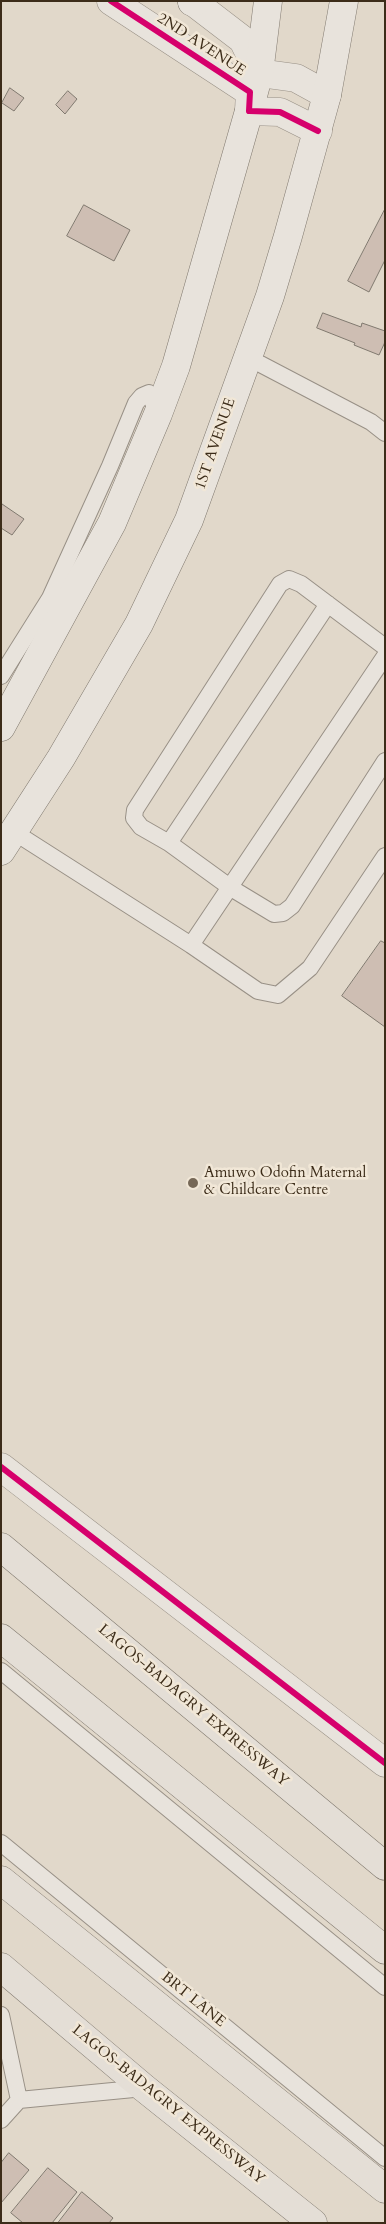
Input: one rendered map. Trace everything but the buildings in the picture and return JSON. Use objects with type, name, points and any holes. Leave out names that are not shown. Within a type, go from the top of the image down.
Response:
[{"type":"main road","name":"2ND AVENUE","points":[[111,1],[250,92],[249,111]]},
{"type":"main road","name":"2ND AVENUE","points":[[192,1],[243,40],[259,72],[296,78],[327,95]]},
{"type":"main road","points":[[192,1],[197,1]]},
{"type":"main road","points":[[1,728],[112,523],[176,366],[259,72],[268,1]]},
{"type":"main road","name":"1ST AVENUE","points":[[6,838],[61,758],[138,624],[189,520],[270,296],[318,131],[327,95],[344,1]]},
{"type":"main road","points":[[249,111],[280,112],[318,131]]},
{"type":"main road","points":[[1,1467],[385,1763]]},
{"type":"main road","name":"LAGOS-BADAGRY EXPRESSWAY","points":[[1,1547],[385,1866]]},
{"type":"main road","points":[[1,1638],[385,1950]]},
{"type":"main road","points":[[1,1880],[385,2189]]},
{"type":"main road","name":"LAGOS-BADAGRY EXPRESSWAY","points":[[1,1967],[144,2088],[313,2223]]},
{"type":"lane","points":[[247,357],[371,422],[385,433]]},
{"type":"lane","points":[[1,676],[50,598],[110,466],[136,403],[142,396],[149,393],[158,414]]},
{"type":"lane","points":[[385,648],[301,584],[289,579],[280,584],[134,810],[134,818],[141,827],[169,843],[231,888],[274,914],[283,913],[292,906],[385,761]]},
{"type":"lane","points":[[169,843],[328,604]]},
{"type":"lane","points":[[192,945],[385,656]]},
{"type":"lane","points":[[6,838],[192,945],[258,991],[278,995],[310,968],[385,856]]},
{"type":"lane","points":[[1,1671],[385,1987]]},
{"type":"lane","name":"BRT LANE","points":[[1,1843],[385,2158]]},
{"type":"lane","points":[[1,2015],[18,2100]]},
{"type":"lane","points":[[1,2120],[18,2100],[144,2088]]},
{"type":"cycle path","points":[[111,1],[250,92],[249,111],[280,112],[318,131]]},
{"type":"cycle path","points":[[1,1467],[385,1763]]},
{"type":"place","name":"Amuwo Odofin Maternal & Childcare Centre","points":[[193,1183]]}]
